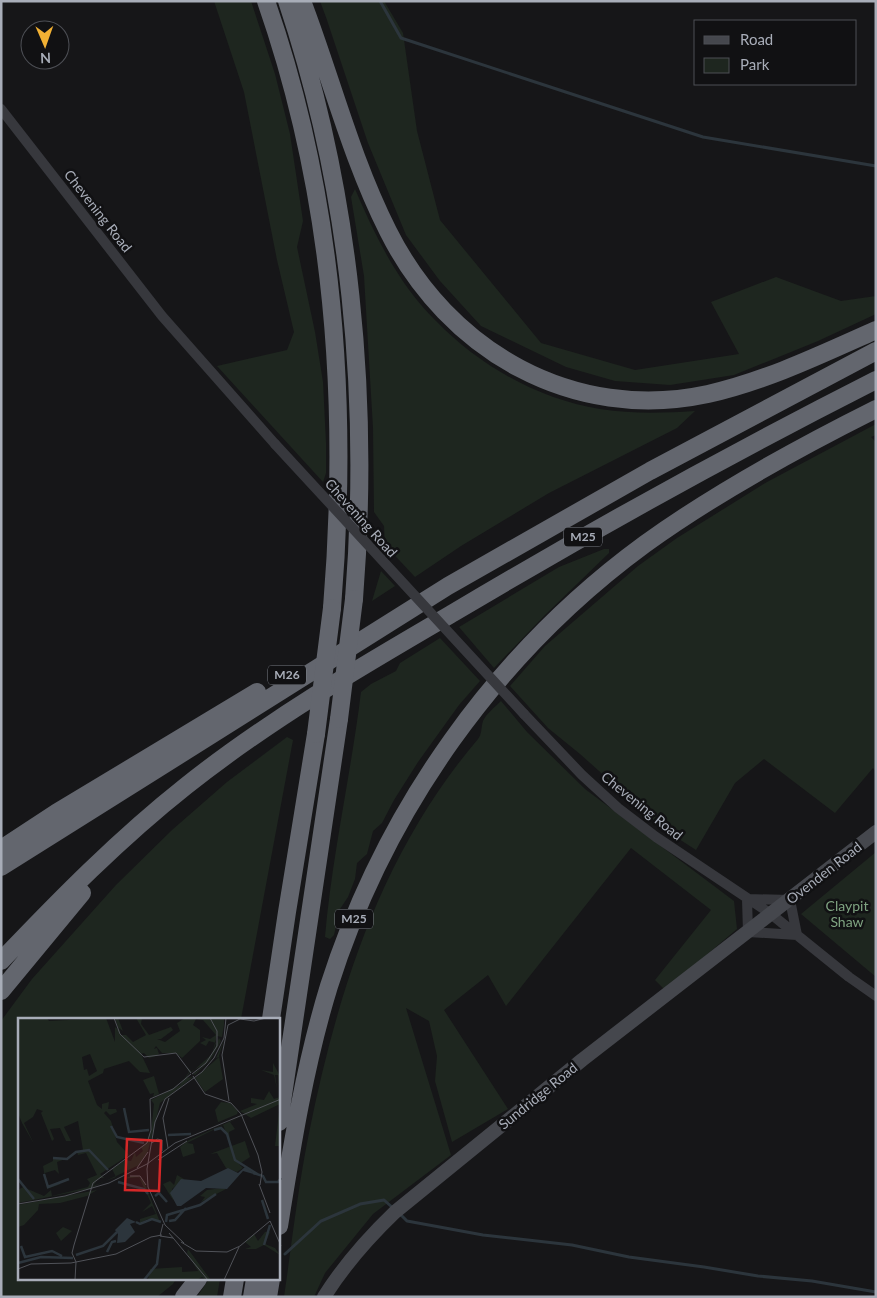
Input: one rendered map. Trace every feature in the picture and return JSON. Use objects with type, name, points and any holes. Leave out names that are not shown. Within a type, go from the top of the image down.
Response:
[{"type":"highway","points":[[266,1],[296,104],[309,160],[326,258],[332,306],[339,401],[340,457],[337,550],[332,608],[316,734],[271,1018]]},
{"type":"highway","points":[[280,1115],[339,719],[354,599],[360,479],[358,391],[349,284],[340,216],[322,127],[287,1]]},
{"type":"highway","points":[[302,1],[364,178],[388,232],[403,258],[420,283],[448,317],[471,337],[512,364],[559,386],[594,395],[650,400],[688,397],[707,394],[751,381],[876,330]]},
{"type":"highway","name":"M25","points":[[1,867],[401,614],[624,485],[876,351]]},
{"type":"highway","name":"M25","points":[[1,991],[136,828],[187,785],[237,747],[381,655],[610,522],[876,380]]},
{"type":"highway","name":"M25","points":[[280,1220],[304,1082],[321,1014],[340,954],[383,853],[415,796],[454,738],[500,678],[544,631],[576,601],[643,546],[725,492],[788,455],[876,409]]},
{"type":"highway","name":"M26","points":[[1,848],[256,693],[304,665],[401,614]]},
{"type":"highway","points":[[1,961],[76,884],[136,828]]},
{"type":"highway","points":[[261,1018],[287,912]]},
{"type":"highway","points":[[184,1297],[197,1280]]},
{"type":"highway","points":[[232,1297],[235,1280]]},
{"type":"highway","points":[[252,1297],[255,1280]]},
{"type":"highway","points":[[268,1297],[271,1280]]},
{"type":"main road","name":"Ovenden Road","points":[[771,914],[876,832]]},
{"type":"main road","name":"Sundridge Road","points":[[324,1297],[348,1262],[371,1235],[395,1212],[582,1060],[771,914]]},
{"type":"street","name":"Chevening Road","points":[[1,108],[162,316],[275,444],[582,775],[618,808],[656,837],[771,914],[849,977],[876,996]]},
{"type":"street","points":[[747,899],[790,900],[797,935],[748,932],[747,899]]},
{"type":"green space","points":[[214,1],[251,1],[275,74],[290,134],[303,221],[297,247],[315,332],[323,382],[326,473],[323,482],[217,366],[287,350],[294,332],[277,260],[244,92]]},
{"type":"green space","points":[[320,1],[384,1],[403,33],[417,131],[440,220],[541,343],[635,370],[739,354],[711,302],[776,277],[841,301],[876,296],[876,314],[818,341],[734,375],[670,385],[615,381],[566,367],[481,326],[440,281],[406,235],[368,143]]},
{"type":"green space","points":[[355,189],[389,259],[411,292],[436,321],[453,337],[491,366],[532,389],[577,404],[624,412],[695,411],[677,428],[549,493],[461,546],[415,577],[385,545],[384,526],[374,512],[373,428],[364,276],[351,197]]},
{"type":"green space","points":[[876,424],[876,435],[871,437],[876,442],[876,772],[873,768],[835,813],[764,759],[735,783],[696,850],[665,830],[548,728],[510,686],[545,646],[638,566],[677,538],[767,482]]},
{"type":"green space","points":[[604,549],[609,549],[609,553],[494,668],[459,627],[559,567]]},
{"type":"green space","points":[[381,571],[395,586],[372,601]]},
{"type":"green space","points":[[440,638],[480,681],[459,705],[418,762],[382,823],[373,831],[367,854],[357,863],[355,879],[348,897],[340,909],[334,935],[330,939],[325,937],[328,906],[361,692],[371,684],[396,671],[400,663]]},
{"type":"green space","points":[[501,701],[527,732],[585,789],[734,901],[737,929],[665,990],[655,980],[711,910],[631,848],[506,1006],[488,975],[444,1010],[508,1109],[452,1142],[435,1081],[437,1056],[429,1021],[406,1008],[451,1155],[373,1214],[325,1273],[314,1297],[284,1297],[298,1194],[321,1079],[334,1027],[368,924],[390,875],[415,828],[444,782],[479,737],[484,718]]},
{"type":"green space","points":[[287,737],[293,740],[241,1018],[18,1018],[18,1280],[175,1280],[157,1297],[1,1297],[1,1021],[32,979],[116,885],[172,830],[227,782]]},
{"type":"green space","name":"Claypit Shaw","points":[[876,852],[876,977],[801,914]]},
{"type":"green space","points":[[208,1280],[220,1280],[217,1297],[197,1297]]},
{"type":"waterway","points":[[380,1],[401,38],[703,137],[876,166]]},
{"type":"waterway","points":[[285,1254],[321,1221],[360,1204],[384,1200],[393,1208]]},
{"type":"waterway","points":[[400,1214],[407,1221],[483,1235],[572,1245],[629,1257],[758,1276],[812,1281],[876,1292]]}]
